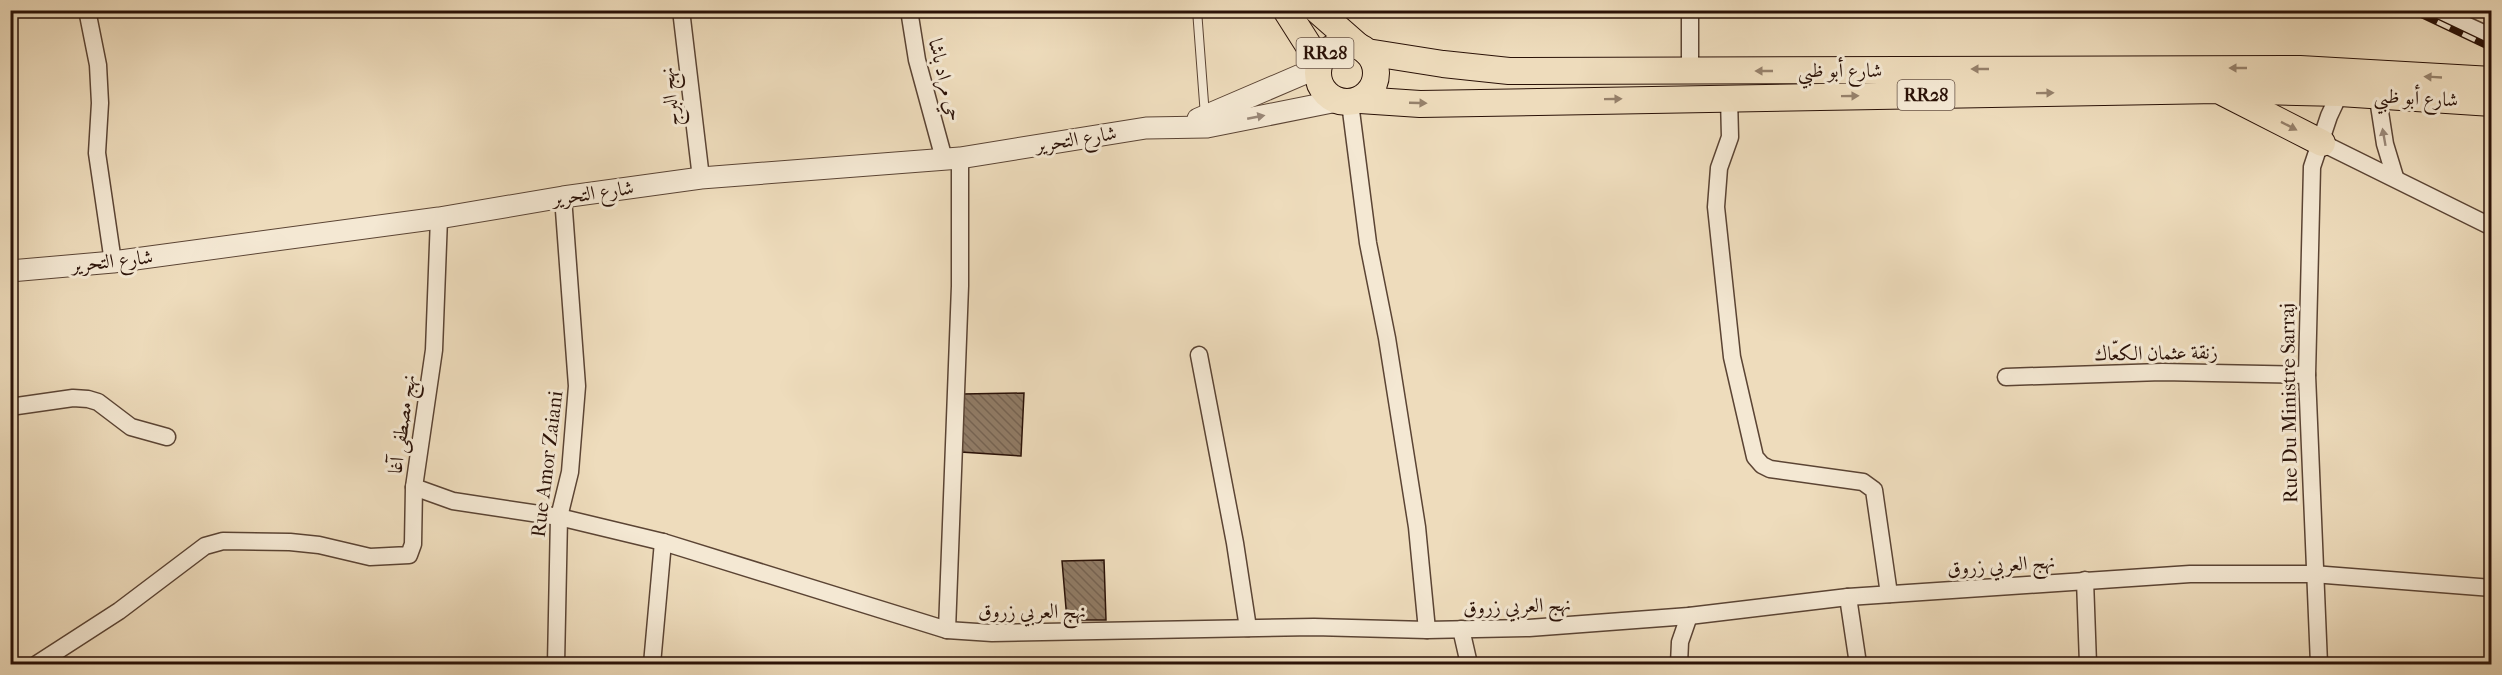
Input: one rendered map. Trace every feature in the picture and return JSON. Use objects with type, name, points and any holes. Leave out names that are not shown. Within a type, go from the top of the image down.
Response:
[{"type":"main road","name":"RR28","points":[[1286,10],[1318,65],[1321,88],[1349,101],[1369,93],[1374,84],[1376,72],[1374,61],[1317,10]]},
{"type":"main road","name":"RR28","points":[[1318,65],[1325,52],[1335,46],[1346,44],[1363,49]]},
{"type":"main road","name":"شارع أبو ظبي","points":[[1363,49],[1443,64],[1509,71],[2214,68],[2376,85],[2492,103]]},
{"type":"main road","points":[[1817,70],[1818,96]]},
{"type":"main road","name":"شارع أبو ظبي","points":[[2376,85],[2492,80]]},
{"type":"main road","name":"شارع أبو ظبي","points":[[1349,101],[1420,104],[2218,90],[2345,82]]},
{"type":"main road","points":[[2218,90],[2322,143]]},
{"type":"street","points":[[87,10],[98,65],[100,103],[97,153],[113,262]]},
{"type":"street","name":"نهج البرج","points":[[681,10],[701,178]]},
{"type":"street","name":"حي مراد باشا","points":[[909,10],[917,60],[952,158],[960,286],[947,630]]},
{"type":"street","points":[[1690,10],[1690,71]]},
{"type":"street","points":[[2433,10],[2492,37]]},
{"type":"street","name":"شارع التحرير","points":[[1206,122],[1318,65]]},
{"type":"street","name":"Rue Du Ministre Sarraj","points":[[2319,664],[2313,574],[2307,375],[2312,167],[2322,143],[2328,116],[2345,82]]},
{"type":"street","points":[[2376,85],[2385,144],[2395,177]]},
{"type":"street","points":[[1729,97],[1730,137],[1719,168],[1716,207],[1732,357],[1755,457],[1762,465],[1770,469],[1863,482],[1871,486],[1874,490],[1889,594]]},
{"type":"street","points":[[1349,101],[1368,243],[1387,338],[1417,527],[1427,630]]},
{"type":"street","name":"شارع التحرير","points":[[10,271],[113,262],[439,218],[563,197],[701,178],[952,158],[1105,134],[1349,101]]},
{"type":"street","points":[[2322,143],[2395,177],[2492,227]]},
{"type":"street","name":"Rue Amor Zaiani","points":[[556,664],[559,517],[570,472],[577,386],[563,197]]},
{"type":"street","name":"نهج مصطفى آغا","points":[[439,218],[434,350],[414,487],[475,506],[559,517]]},
{"type":"street","points":[[1199,355],[1236,543],[1248,628]]},
{"type":"street","name":"زنقة عثمان الكعّاك","points":[[2006,378],[2162,372],[2307,375]]},
{"type":"street","points":[[10,407],[73,398],[88,399],[98,402],[131,427],[166,437]]},
{"type":"street","points":[[37,664],[119,611],[204,546],[223,541],[290,542],[319,545],[370,557],[409,555],[413,544],[414,487]]},
{"type":"street","name":"نهج العربي زروق","points":[[559,517],[663,542],[947,630],[992,633],[1248,628],[1427,630],[1529,628],[1689,616],[1848,597],[2190,574],[2313,574],[2492,588]]},
{"type":"street","points":[[652,664],[663,542]]},
{"type":"street","points":[[2085,580],[2088,664]]},
{"type":"street","points":[[1848,597],[1858,664]]},
{"type":"street","points":[[1679,664],[1680,642],[1689,616]]},
{"type":"street","points":[[1461,629],[1469,664]]},
{"type":"lane","points":[[1197,10],[1206,122]]},
{"type":"building","points":[[1024,393],[1021,456],[961,452],[963,394]]},
{"type":"building","points":[[1104,560],[1106,620],[1067,620],[1062,561]]},
{"type":"railway","points":[[2412,10],[2492,48]]}]
